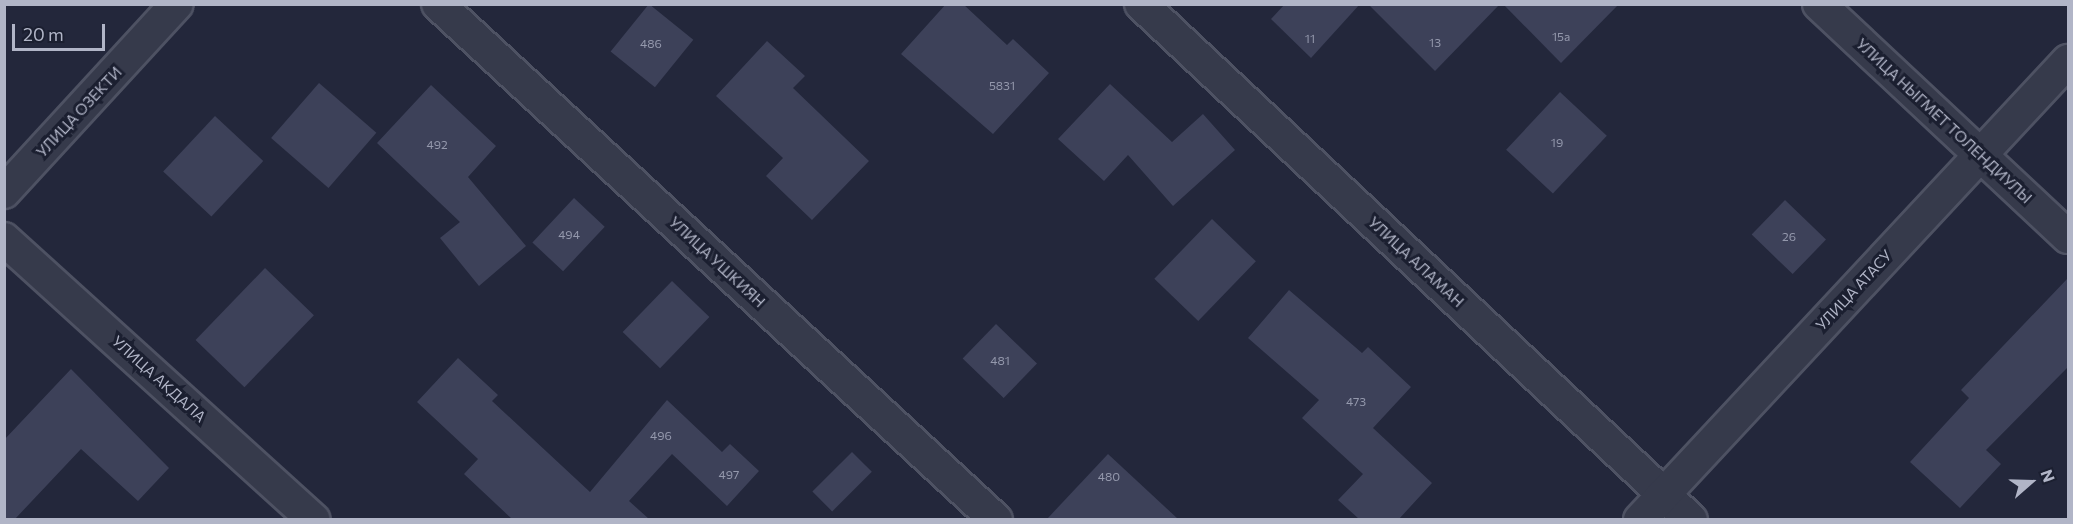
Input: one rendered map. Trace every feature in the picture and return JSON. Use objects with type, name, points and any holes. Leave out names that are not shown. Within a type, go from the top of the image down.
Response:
[{"type":"street","name":"УЛИЦА ОЗЕКТИ","points":[[4,192],[177,4]]},
{"type":"street","name":"УЛИЦА УШКИЯН","points":[[438,4],[996,519]]},
{"type":"street","name":"УЛИЦА АЛАМАН","points":[[1141,4],[1691,519]]},
{"type":"street","name":"УЛИЦА НЫГМЕТ ТОЛЕНДИУЛЫ","points":[[1819,4],[2068,237]]},
{"type":"street","name":"УЛИЦА АТАСУ","points":[[1640,519],[2068,61]]},
{"type":"street","name":"УЛИЦА АКДАЛА","points":[[4,239],[314,519]]},
{"type":"building","points":[[649,4],[693,40],[655,87],[611,51]]},
{"type":"building","points":[[946,4],[963,4],[1007,45],[1013,39],[1049,73],[993,134],[901,54]]},
{"type":"building","points":[[1285,4],[1360,4],[1311,58],[1271,19]]},
{"type":"building","points":[[1368,4],[1500,4],[1435,71]]},
{"type":"building","points":[[1503,4],[1619,4],[1561,63]]},
{"type":"building","points":[[767,41],[805,76],[793,88],[869,161],[812,220],[766,176],[783,158],[716,96]]},
{"type":"building","points":[[319,83],[376,133],[328,188],[271,138]]},
{"type":"building","points":[[1110,84],[1172,142],[1203,114],[1235,150],[1173,206],[1128,155],[1104,181],[1058,139]]},
{"type":"building","points":[[431,85],[496,146],[468,177],[526,246],[479,286],[440,238],[460,222],[377,143]]},
{"type":"building","points":[[1560,92],[1607,136],[1553,193],[1506,150]]},
{"type":"building","points":[[215,116],[263,161],[211,217],[163,172]]},
{"type":"building","points":[[574,198],[605,227],[563,271],[532,243]]},
{"type":"building","points":[[1785,200],[1826,240],[1793,274],[1752,235]]},
{"type":"building","points":[[1212,219],[1256,261],[1198,321],[1154,279]]},
{"type":"building","points":[[265,268],[314,315],[244,387],[196,340]]},
{"type":"building","points":[[2068,278],[2068,367],[1986,450],[2001,464],[1960,508],[1910,462],[1969,398],[1961,390]]},
{"type":"building","points":[[672,281],[709,317],[660,368],[623,332]]},
{"type":"building","points":[[1289,290],[1362,353],[1368,347],[1411,387],[1373,428],[1432,483],[1399,519],[1359,519],[1338,500],[1363,474],[1302,418],[1319,400],[1248,338]]},
{"type":"building","points":[[996,324],[1037,364],[1004,398],[963,359]]},
{"type":"building","points":[[458,358],[498,395],[492,401],[590,492],[667,400],[722,452],[730,444],[759,471],[727,506],[672,454],[629,501],[649,519],[512,519],[464,474],[478,459],[417,402]]},
{"type":"building","points":[[71,369],[169,468],[138,501],[81,449],[15,519],[4,519],[4,440]]},
{"type":"building","points":[[852,452],[872,472],[832,511],[812,492]]},
{"type":"building","points":[[1108,454],[1178,519],[1047,519]]}]
